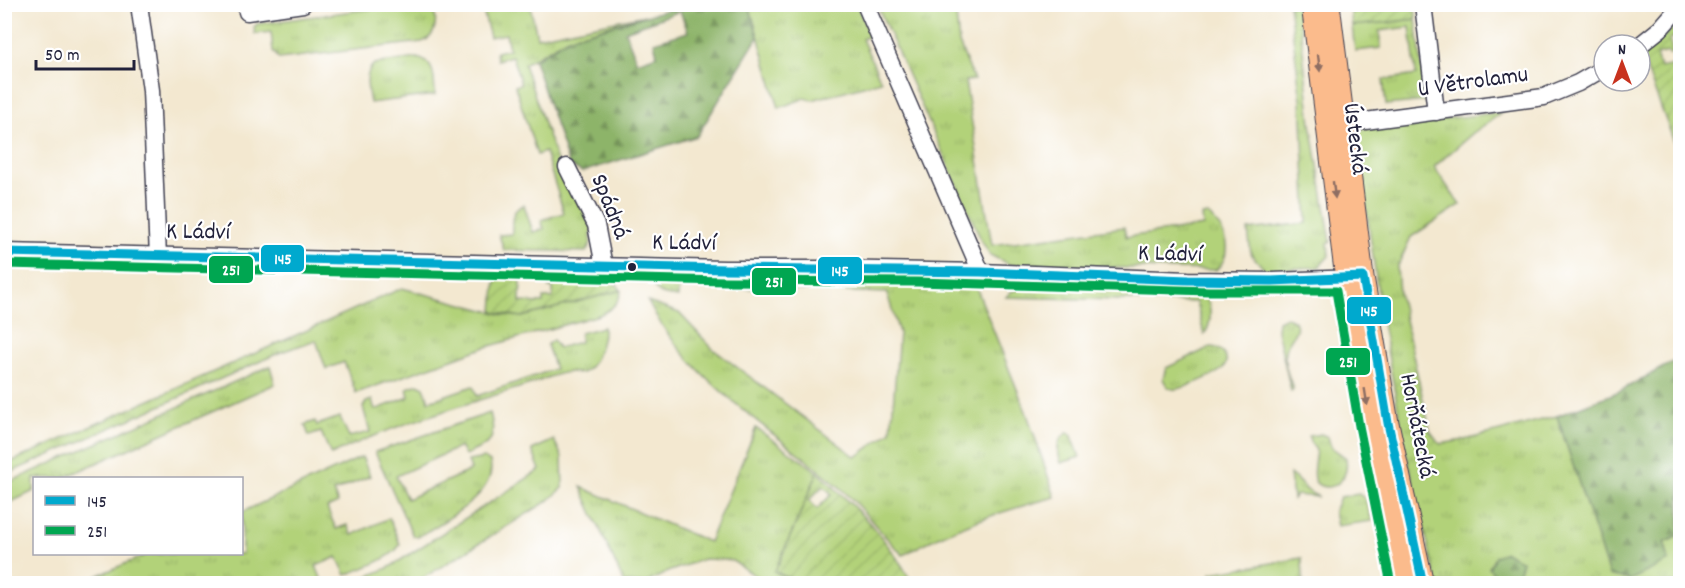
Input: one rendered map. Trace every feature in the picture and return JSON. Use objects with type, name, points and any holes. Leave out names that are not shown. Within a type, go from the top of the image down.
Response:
[{"type":"main road","name":"Ústecká","points":[[1312,4],[1354,278]]},
{"type":"main road","name":"Ústecká","points":[[1329,4],[1343,124],[1354,278]]},
{"type":"main road","name":"Horňátecká","points":[[1354,278],[1372,435],[1402,584]]},
{"type":"main road","name":"Horňátecká","points":[[1354,278],[1424,584]]},
{"type":"street","points":[[139,4],[151,90],[158,257]]},
{"type":"street","points":[[247,12],[303,4]]},
{"type":"street","points":[[865,4],[981,272]]},
{"type":"street","points":[[1423,4],[1436,112]]},
{"type":"street","points":[[1652,35],[1680,6]]},
{"type":"street","name":"U Větrolamu","points":[[1343,124],[1544,97],[1592,74]]},
{"type":"street","name":"Spádná","points":[[567,167],[596,225],[604,266]]},
{"type":"street","name":"K Ládví","points":[[4,252],[158,257],[981,272],[1188,280],[1354,278]]},
{"type":"green space","points":[[449,4],[530,5],[537,37],[645,15],[568,38],[524,64],[559,167],[592,227],[590,246],[586,252],[504,250],[499,235],[512,234],[513,216],[519,207],[524,205],[533,232],[544,229],[541,220],[564,213],[545,152],[537,155],[515,86],[521,84],[512,56],[497,60],[496,52],[509,49],[506,34],[490,37],[483,11],[477,11],[475,6],[449,9]]},
{"type":"green space","points":[[398,5],[431,5],[435,15],[435,26],[431,36],[422,42],[279,59],[273,51],[271,32],[255,34],[254,27],[257,24]]},
{"type":"green space","points":[[684,5],[749,5],[758,37],[697,136],[582,172],[569,165],[534,60],[568,38]],"holes":[[[680,11],[688,32],[654,42],[657,55],[637,62],[625,31]]]},
{"type":"green space","points":[[749,5],[857,5],[870,36],[862,39],[881,81],[812,100],[805,98],[779,108]]},
{"type":"green space","points":[[877,5],[955,5],[959,43],[974,80],[965,81],[992,245],[1124,227],[1126,237],[1203,226],[1202,216],[1208,215],[1219,227],[1226,241],[1222,264],[1216,270],[1010,265],[990,255],[982,242]]},
{"type":"green space","points":[[1289,5],[1298,5],[1311,124],[1331,242],[1328,243],[1329,256],[1319,267],[1265,270],[1251,254],[1248,230],[1307,223],[1301,100]]},
{"type":"green space","points":[[1350,5],[1415,5],[1416,19],[1352,26]]},
{"type":"green space","points":[[1416,19],[1426,101],[1386,105],[1383,80],[1416,75],[1410,27],[1379,31],[1381,48],[1355,51],[1352,26]]},
{"type":"green space","points":[[1680,23],[1680,36],[1669,39],[1673,53],[1656,55],[1660,68],[1675,65],[1673,57],[1680,55],[1680,158],[1652,83],[1652,45]]},
{"type":"green space","points":[[417,58],[431,67],[435,95],[370,103],[367,77],[374,64]]},
{"type":"green space","points":[[1503,112],[1473,133],[1434,167],[1460,205],[1411,237],[1397,268],[1399,293],[1430,431],[1440,444],[1469,439],[1557,416],[1609,575],[1669,560],[1664,543],[1680,535],[1680,583],[1437,583],[1406,452],[1383,328],[1356,134],[1366,128]]},
{"type":"green space","points":[[496,272],[610,275],[621,290],[522,317],[493,312]],"holes":[[[521,275],[549,276],[549,288],[553,288],[553,298],[543,298],[543,303],[520,302]]]},
{"type":"green space","points":[[659,278],[965,284],[976,287],[1027,414],[1055,497],[977,521],[903,555],[837,485],[709,380],[665,330],[648,302],[679,313],[713,349],[856,457],[891,431],[899,333],[887,293],[679,286],[678,297],[662,294],[656,290],[652,282]]},
{"type":"green space","points":[[1021,284],[1183,288],[1183,292],[1197,292],[1207,300],[1210,312],[1209,324],[1204,334],[1196,302],[1006,297],[1012,291],[1021,289]]},
{"type":"green space","points":[[402,288],[504,315],[522,317],[621,290],[614,306],[599,315],[483,348],[356,393],[344,362],[326,369],[316,340],[281,352],[5,475],[4,465]]},
{"type":"green space","points":[[1286,317],[1296,324],[1295,333],[1285,352],[1286,367],[1293,390],[1291,391],[1277,330],[1278,321]]},
{"type":"green space","points":[[603,327],[601,345],[596,358],[582,373],[566,372],[430,416],[379,434],[331,455],[321,432],[309,436],[305,425],[315,421],[317,425],[340,417],[349,437],[370,432],[363,407],[366,402],[372,400],[375,410],[409,397],[407,388],[418,384],[424,387],[429,401],[473,386],[477,396],[555,369],[547,345],[553,340],[558,348],[580,342],[580,333]]},
{"type":"green space","points":[[1211,347],[1219,349],[1225,355],[1226,363],[1221,370],[1180,388],[1172,389],[1167,386],[1163,379],[1166,368]]},
{"type":"green space","points":[[1680,358],[1680,535],[1664,543],[1669,561],[1630,580],[1609,575],[1557,416],[1620,391]]},
{"type":"green space","points":[[270,366],[275,384],[65,477],[33,477],[33,491],[5,505],[5,484]]},
{"type":"green space","points":[[490,413],[493,430],[490,441],[486,445],[465,455],[460,447],[396,476],[407,499],[471,470],[468,461],[484,458],[490,462],[490,474],[486,485],[477,496],[453,516],[418,537],[413,536],[375,452]]},
{"type":"green space","points":[[756,428],[818,472],[775,571],[799,582],[767,583],[731,560],[704,559],[670,571],[646,583],[624,583],[581,487],[709,542]]},
{"type":"green space","points":[[1067,433],[1071,434],[1080,457],[1061,463],[1058,446],[1060,439]]},
{"type":"green space","points":[[1321,434],[1328,437],[1331,447],[1346,458],[1344,476],[1339,482],[1328,487],[1317,484],[1313,476],[1316,450],[1309,436]]},
{"type":"green space","points":[[554,440],[562,457],[563,488],[548,501],[415,583],[352,583],[390,567],[540,470],[532,450]]},
{"type":"green space","points":[[362,457],[370,476],[333,492],[338,503],[327,508],[336,529],[347,525],[352,535],[389,518],[400,544],[391,554],[376,563],[346,575],[337,557],[316,566],[323,583],[80,583],[146,555],[243,555],[243,512]]},
{"type":"green space","points":[[818,472],[881,536],[911,581],[909,583],[801,583],[775,572]],"holes":[[[823,486],[832,494],[817,509],[809,500]]]},
{"type":"green space","points":[[1290,474],[1309,492],[1319,497],[1296,495],[1293,499]]},
{"type":"green space","points":[[1359,494],[1365,499],[1372,521],[1337,526],[1334,512],[1340,497]]},
{"type":"green space","points":[[1505,552],[1522,561],[1518,574],[1505,582],[1496,577],[1489,568],[1495,556]]},
{"type":"green space","points":[[1302,558],[1303,583],[1213,583],[1211,573]]},
{"type":"transit line","name":"145","points":[[4,252],[725,269],[981,272],[1188,280],[1272,281],[1363,277],[1388,423],[1423,584]]},
{"type":"transit line","name":"251","points":[[4,264],[725,281],[917,282],[1209,291],[1336,291],[1359,426],[1391,584]]}]
